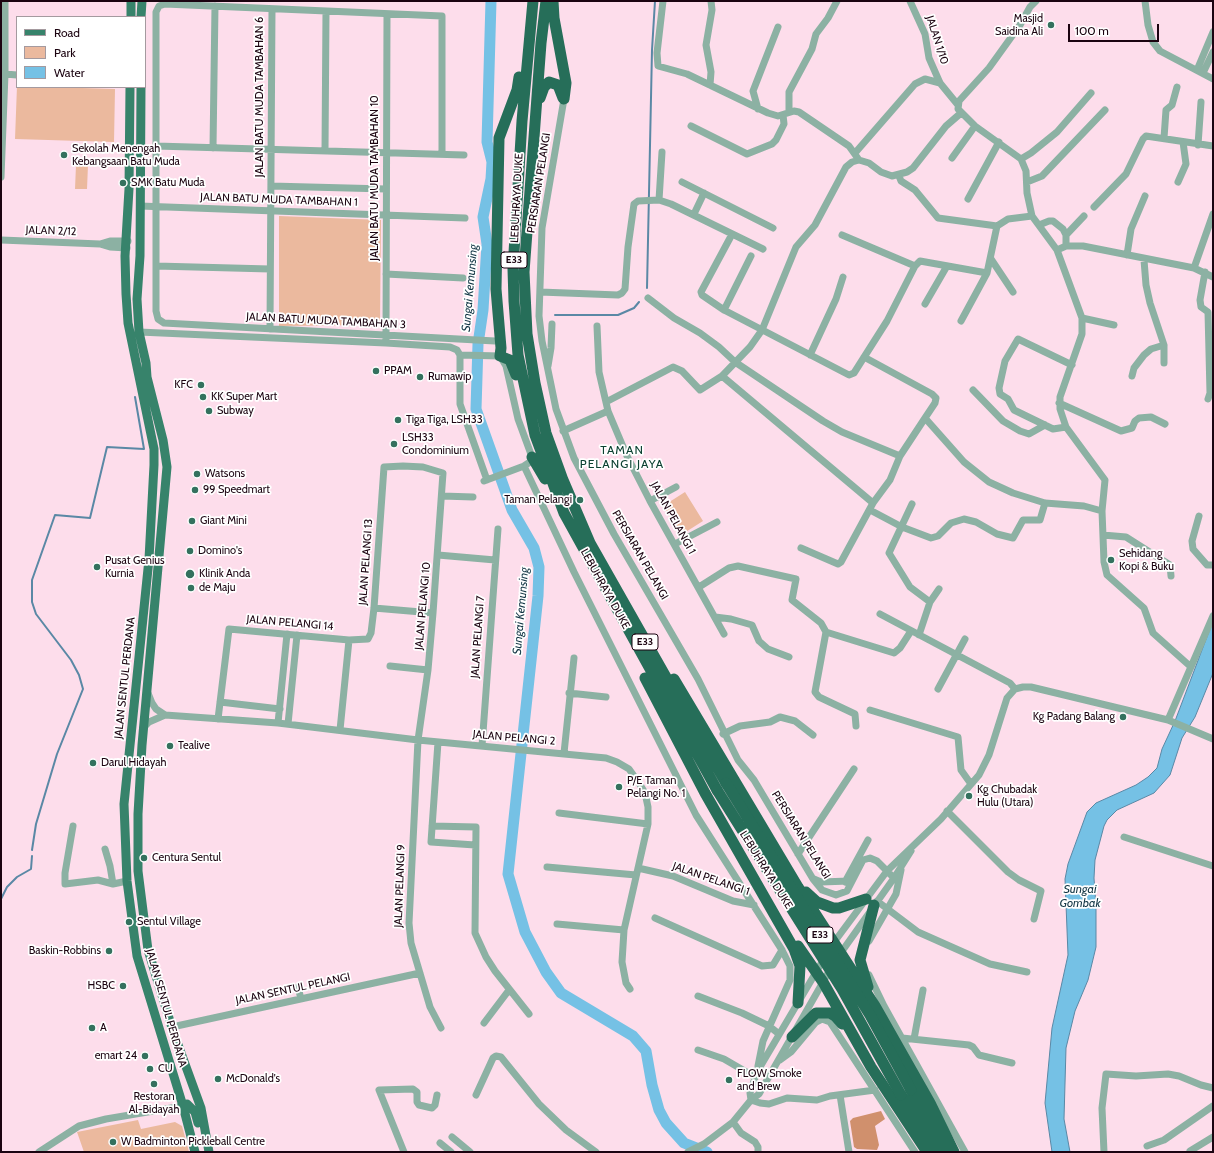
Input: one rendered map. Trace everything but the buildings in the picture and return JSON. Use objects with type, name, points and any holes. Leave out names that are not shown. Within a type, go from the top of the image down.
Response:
[{"type":"highway","points":[[532,1],[517,90],[499,138],[496,289],[501,348],[500,356],[508,357],[513,363],[526,423],[530,432],[535,435]]},
{"type":"highway","name":"LEBUHRAYA DUKE","points":[[532,1],[519,162],[513,269],[518,355],[535,435],[552,484],[564,513],[595,572],[721,787],[842,989],[906,1092],[946,1152]]},
{"type":"highway","name":"LEBUHRAYA DUKE","points":[[546,1],[541,43],[524,272],[527,334],[535,383],[546,433],[563,480],[590,543],[721,787]]},
{"type":"highway","points":[[554,1],[554,18],[566,83],[564,99]]},
{"type":"highway","points":[[537,105],[544,87],[549,82],[558,85],[564,99]]},
{"type":"highway","points":[[532,457],[543,477],[552,484]]},
{"type":"highway","points":[[595,572],[605,600],[673,734],[798,959],[800,974],[798,1003]]},
{"type":"highway","points":[[614,589],[639,620],[793,879],[875,1006],[930,1102],[954,1152]]},
{"type":"highway","points":[[754,878],[823,982],[871,1068],[927,1152]]},
{"type":"highway","points":[[793,879],[812,898],[827,907],[839,908],[873,902],[860,960],[863,975],[875,1006]]},
{"type":"highway","points":[[792,1037],[812,1015],[823,1012],[830,1013],[835,1016],[851,1032]]},
{"type":"highway","name":"LEBUHRAYA DUKE","points":[[906,1092],[936,1152]]},
{"type":"main road","points":[[131,1],[131,16]]},
{"type":"main road","points":[[142,1],[142,16]]},
{"type":"main road","name":"JALAN SENTUL PERDANA","points":[[130,88],[129,245],[125,256],[128,323],[154,448],[154,478],[149,559],[124,804],[127,881],[137,956],[195,1152]]},
{"type":"main road","name":"JALAN SENTUL PERDANA","points":[[141,88],[140,256],[137,299],[139,332],[165,464],[148,690],[143,728],[138,814],[137,874],[148,950],[172,1027],[201,1108],[207,1152]]},
{"type":"main road","points":[[128,221],[140,206],[130,189]]},
{"type":"main road","points":[[140,235],[129,245],[140,256]]},
{"type":"main road","points":[[154,448],[165,464],[154,478]]},
{"type":"main road","points":[[126,858],[129,869],[137,874]]},
{"type":"main road","points":[[129,895],[129,877],[137,874]]},
{"type":"main road","points":[[185,1062],[191,1094],[182,1106],[195,1112],[207,1152]]},
{"type":"street","points":[[1,178],[5,74],[3,18],[5,1]]},
{"type":"street","points":[[663,1],[657,52],[658,66],[677,70],[778,116],[786,113],[799,112],[849,146],[859,160]]},
{"type":"street","points":[[710,85],[711,72],[706,45],[712,10],[711,1]]},
{"type":"street","points":[[691,126],[747,154],[772,144],[776,140],[784,124],[789,92],[810,54],[816,34],[828,18],[837,1]]},
{"type":"street","name":"JALAN 1/10","points":[[910,1],[914,6],[925,34],[929,58],[940,83],[958,105],[961,113]]},
{"type":"street","points":[[958,105],[959,100],[989,68],[1020,25],[1030,7],[1036,1]]},
{"type":"street","points":[[1145,1],[1148,25],[1153,42],[1160,51],[1213,78]]},
{"type":"street","points":[[270,269],[156,266],[155,16],[159,6],[165,4],[442,16],[442,154]]},
{"type":"street","points":[[213,148],[215,6]]},
{"type":"street","name":"JALAN BATU MUDA TAMBAHAN 6","points":[[270,329],[272,9]]},
{"type":"street","points":[[325,151],[326,11]]},
{"type":"street","name":"JALAN BATU MUDA TAMBAHAN 10","points":[[386,343],[387,14]]},
{"type":"street","points":[[758,108],[753,91],[778,27]]},
{"type":"street","points":[[1200,71],[1213,32]]},
{"type":"street","points":[[1200,71],[1213,52]]},
{"type":"street","points":[[5,74],[16,75]]},
{"type":"street","points":[[855,153],[915,84],[925,79],[940,83]]},
{"type":"street","points":[[1164,138],[1166,110],[1172,105],[1177,87]]},
{"type":"street","points":[[1021,159],[1058,132],[1091,93]]},
{"type":"street","name":"PERSIARAN PELANGI","points":[[564,99],[542,221],[539,316],[542,341],[556,409],[574,458],[614,534],[698,679],[723,734],[738,760],[754,780],[813,879],[822,890],[836,895],[847,891],[848,881],[863,860],[870,858],[877,861],[894,878]]},
{"type":"street","points":[[1198,145],[1201,102]]},
{"type":"street","points":[[1027,182],[1042,176],[1105,110]]},
{"type":"street","points":[[606,402],[673,367],[680,370],[700,390],[722,376],[750,347],[762,330],[796,247],[814,225],[846,167],[852,162],[859,160],[868,163],[881,172],[892,176],[899,176],[913,168],[946,126],[961,113],[975,126],[1021,159],[1026,171],[1027,193],[1032,216],[1057,250],[1082,318],[1082,334],[1059,403],[1066,427],[1105,480],[1102,511],[1104,562],[1107,575],[1144,608],[1153,633],[1191,667]]},
{"type":"street","points":[[952,158],[975,126]]},
{"type":"street","points":[[1094,207],[1126,174],[1143,139],[1146,136],[1198,145],[1213,146]]},
{"type":"street","points":[[968,199],[999,142]]},
{"type":"street","points":[[1178,182],[1186,164],[1183,142]]},
{"type":"street","points":[[156,146],[464,155]]},
{"type":"street","points":[[658,200],[662,152]]},
{"type":"street","points":[[899,176],[901,182],[915,190],[938,218],[997,226],[1008,219],[1032,216]]},
{"type":"street","points":[[682,182],[774,228]]},
{"type":"street","points":[[271,186],[386,189]]},
{"type":"street","points":[[694,214],[704,194]]},
{"type":"street","points":[[1127,255],[1131,229],[1145,196]]},
{"type":"street","points":[[540,292],[618,295],[622,293],[625,289],[628,247],[634,204],[641,200],[658,200],[694,214],[763,249]]},
{"type":"street","name":"JALAN BATU MUDA TAMBAHAN 1","points":[[140,206],[465,218]]},
{"type":"street","points":[[1194,268],[1213,214]]},
{"type":"street","points":[[1066,235],[1084,216]]},
{"type":"street","points":[[1040,226],[1049,221],[1053,221],[1063,229],[1066,235],[1066,246]]},
{"type":"street","points":[[961,321],[988,273],[997,226]]},
{"type":"street","points":[[842,235],[915,266]]},
{"type":"street","points":[[730,238],[701,293],[724,310],[849,375],[854,373],[887,321],[915,266],[920,261],[988,273]]},
{"type":"street","name":"JALAN 2/12","points":[[1,240],[100,244],[110,241],[129,245]]},
{"type":"street","points":[[1057,250],[1066,246],[1083,246],[1144,260],[1194,268],[1213,277]]},
{"type":"street","points":[[724,310],[751,256]]},
{"type":"street","points":[[991,258],[1013,292]]},
{"type":"street","points":[[1144,260],[1150,303],[1164,345],[1164,363]]},
{"type":"street","name":"JALAN BATU MUDA TAMBAHAN 3","points":[[156,266],[156,311],[158,319],[164,323],[495,341]]},
{"type":"street","points":[[925,304],[947,266]]},
{"type":"street","points":[[1205,272],[1200,300],[1201,307],[1208,312],[1210,393],[1208,399]]},
{"type":"street","points":[[386,274],[463,278]]},
{"type":"street","points":[[810,355],[836,299],[843,277]]},
{"type":"street","points":[[648,298],[674,318],[700,333],[719,347],[735,362],[842,432],[900,456]]},
{"type":"street","points":[[1082,318],[1114,325]]},
{"type":"street","points":[[548,370],[552,324]]},
{"type":"street","name":"JALAN PELANGI 1","points":[[597,326],[599,372],[608,410],[627,456],[650,501],[724,634]]},
{"type":"street","points":[[139,332],[450,347],[463,355],[500,356],[506,366],[518,419],[532,457],[530,462],[524,466],[488,480],[460,404],[463,355]]},
{"type":"street","points":[[1066,427],[1053,429],[1014,410],[1008,399],[1000,394],[999,388],[1005,361],[1019,339],[1072,365]]},
{"type":"street","points":[[1132,376],[1134,368],[1144,355],[1151,349],[1164,345]]},
{"type":"street","points":[[801,548],[839,564],[873,503],[890,480],[900,456],[935,403],[936,398],[932,394],[864,356]]},
{"type":"street","points":[[722,376],[873,503]]},
{"type":"street","points":[[973,390],[1003,421],[1020,431],[1030,434],[1045,425]]},
{"type":"street","points":[[1059,403],[1121,431],[1132,428],[1134,421],[1139,418],[1151,417],[1165,424]]},
{"type":"street","points":[[563,431],[608,410]]},
{"type":"street","points":[[925,418],[964,462],[990,482],[1014,493],[1045,503],[1084,506],[1102,511]]},
{"type":"street","points":[[524,466],[574,572],[696,815],[754,905],[782,950],[790,966],[790,980],[763,1041],[756,1075],[750,1092],[751,1100]]},
{"type":"street","name":"JALAN PELANGI 13","points":[[349,640],[368,639],[371,634],[384,467],[423,467],[443,473]]},
{"type":"street","name":"JALAN PELANGI 10","points":[[418,740],[428,670],[438,555],[443,473]]},
{"type":"street","points":[[650,501],[676,487]]},
{"type":"street","points":[[442,496],[473,497]]},
{"type":"street","points":[[870,510],[902,527],[935,538],[951,523],[964,519],[976,522],[998,534],[1013,538],[1023,520],[1040,520],[1045,503]]},
{"type":"street","points":[[912,504],[889,553],[910,587],[930,602]]},
{"type":"street","points":[[1199,516],[1192,541],[1193,549],[1207,564],[1213,565]]},
{"type":"street","points":[[675,544],[717,522]]},
{"type":"street","name":"JALAN PELANGI 7","points":[[482,746],[498,530]]},
{"type":"street","points":[[1103,535],[1126,538],[1170,565],[1171,576]]},
{"type":"street","points":[[438,555],[495,560]]},
{"type":"street","points":[[699,588],[729,568],[738,566],[795,578],[797,581],[792,600],[821,623],[826,632],[815,692],[819,697],[855,714],[856,726]]},
{"type":"street","points":[[919,636],[930,602],[939,589]]},
{"type":"street","points":[[374,608],[433,613]]},
{"type":"street","points":[[880,614],[1010,683],[1016,690]]},
{"type":"street","points":[[1170,721],[1213,616]]},
{"type":"street","points":[[715,617],[731,619],[752,625],[759,641],[768,649],[789,657]]},
{"type":"street","name":"JALAN PELANGI 14","points":[[220,702],[229,629],[349,640]]},
{"type":"street","points":[[826,632],[894,653],[900,648],[911,631]]},
{"type":"street","points":[[278,723],[287,634]]},
{"type":"street","points":[[288,724],[297,635]]},
{"type":"street","points":[[938,690],[965,639]]},
{"type":"street","points":[[340,730],[349,640]]},
{"type":"street","points":[[564,753],[569,693],[574,658]]},
{"type":"street","points":[[390,666],[428,670]]},
{"type":"street","points":[[688,1152],[704,1144],[733,1122],[751,1100],[759,1094],[840,953],[873,902],[887,871],[914,846],[947,811],[971,784],[986,762],[1006,698],[1016,690],[1023,687],[1031,687],[1170,721],[1213,739]]},
{"type":"street","points":[[148,690],[152,703],[156,709],[165,715]]},
{"type":"street","points":[[569,693],[606,697]]},
{"type":"street","points":[[218,720],[220,702],[280,709]]},
{"type":"street","points":[[870,710],[958,737],[961,770],[971,784]]},
{"type":"street","points":[[143,728],[149,722],[165,715]]},
{"type":"street","name":"JALAN PELANGI 2","points":[[165,715],[288,724],[418,740],[564,753],[606,758],[617,762],[629,770],[645,793],[648,807],[648,824],[624,930],[622,962],[626,983],[630,989]]},
{"type":"street","points":[[723,734],[740,726],[770,722],[780,717],[795,721],[813,736]]},
{"type":"street","name":"JALAN PELANGI 9","points":[[418,740],[409,923],[411,943],[430,1007],[441,1028]]},
{"type":"street","points":[[438,742],[431,842],[475,845]]},
{"type":"street","points":[[798,854],[854,769]]},
{"type":"street","points":[[947,811],[1008,872],[1019,880],[1041,891],[1034,919]]},
{"type":"street","points":[[559,813],[648,824]]},
{"type":"street","points":[[73,826],[65,873],[65,884],[98,880],[113,884],[127,881]]},
{"type":"street","points":[[432,826],[476,827],[475,933],[486,957],[509,990],[529,1014]]},
{"type":"street","points":[[1124,837],[1213,866]]},
{"type":"street","points":[[813,879],[821,882],[848,881],[868,840]]},
{"type":"street","points":[[756,1075],[834,943],[894,878],[914,846]]},
{"type":"street","points":[[105,849],[113,884]]},
{"type":"street","points":[[902,866],[896,894],[868,943],[865,958],[871,980],[965,1152]]},
{"type":"street","name":"JALAN PELANGI 1","points":[[547,867],[637,872],[673,876],[733,901],[754,905]]},
{"type":"street","points":[[873,902],[887,909],[913,929],[932,938],[990,964],[1027,972]]},
{"type":"street","points":[[655,918],[762,966],[768,967],[773,965],[782,950]]},
{"type":"street","points":[[557,924],[624,930]]},
{"type":"street","name":"JALAN SENTUL PELANGI","points":[[172,1027],[420,973]]},
{"type":"street","points":[[298,987],[301,999]]},
{"type":"street","points":[[484,1023],[509,990]]},
{"type":"street","points":[[914,1039],[923,990]]},
{"type":"street","points":[[698,996],[727,1006],[769,1026],[780,1034]]},
{"type":"street","points":[[777,1062],[791,1052],[816,1022],[826,1020],[834,1027],[915,1152]]},
{"type":"street","points":[[902,1038],[969,1045],[973,1047],[979,1055],[1012,1063]]},
{"type":"street","points":[[698,1050],[724,1059],[756,1075]]},
{"type":"street","points":[[476,1095],[493,1058],[496,1056],[501,1057],[544,1110],[570,1134],[596,1152]]},
{"type":"street","points":[[1104,1152],[1102,1108],[1106,1074],[1136,1076],[1168,1074],[1179,1076],[1213,1088]]},
{"type":"street","points":[[404,1152],[379,1090],[413,1089],[417,1092],[417,1102],[419,1105],[432,1108],[435,1105],[437,1095]]},
{"type":"street","points":[[751,1100],[769,1104],[787,1098],[817,1100],[875,1090]]},
{"type":"street","points":[[840,1095],[849,1152]]},
{"type":"street","points":[[39,1152],[79,1126],[106,1119],[182,1106]]},
{"type":"street","points":[[1147,1146],[1164,1140],[1213,1106]]},
{"type":"street","points":[[733,1122],[740,1133],[754,1142],[758,1147],[758,1152]]},
{"type":"street","points":[[452,1137],[470,1152]]},
{"type":"street","points":[[1190,1151],[1213,1137]]},
{"type":"street","points":[[440,1143],[451,1152]]},
{"type":"green space","points":[[17,88],[115,89],[114,142],[15,139]]},
{"type":"green space","points":[[76,165],[88,165],[87,189],[75,189]]},
{"type":"green space","points":[[279,216],[381,220],[380,325],[279,326]]},
{"type":"green space","points":[[685,492],[703,521],[681,535],[663,506]]},
{"type":"green space","name":"W Badminton Pickleball Centre","points":[[138,1120],[141,1129],[175,1122],[182,1126],[189,1152],[84,1152],[77,1132]]},
{"type":"shaded area","points":[[881,1111],[885,1119],[875,1126],[879,1145],[877,1150],[857,1149],[854,1147],[850,1121],[853,1118]]},
{"type":"water","name":"Sungai Gombak","points":[[1213,621],[1213,673],[1195,717],[1182,738],[1170,775],[1154,793],[1117,810],[1107,820],[1104,826],[1095,860],[1094,878],[1096,947],[1088,980],[1075,1011],[1066,1048],[1064,1119],[1070,1152],[1052,1152],[1045,1103],[1052,1028],[1068,955],[1065,879],[1068,864],[1087,812],[1096,803],[1136,785],[1148,777],[1157,768],[1162,749],[1175,721]]},
{"type":"waterway","name":"Sungai Kemunsing","points":[[491,1],[487,142],[492,162],[491,179],[483,217],[487,244],[483,310],[478,344],[476,409],[512,510],[534,548],[539,567],[538,596],[508,874],[525,932],[546,972],[561,993],[633,1036],[646,1051],[652,1085],[659,1110],[666,1123],[684,1143],[707,1152]]},
{"type":"waterway","points":[[647,288],[652,50],[655,1]]},
{"type":"waterway","points":[[555,315],[618,315],[634,308],[639,302]]},
{"type":"waterway","points":[[32,850],[36,824],[57,754],[83,689],[79,675],[71,660],[36,614],[32,602],[32,580],[55,515],[90,518],[107,447],[144,449],[135,397]]},
{"type":"waterway","points":[[1,899],[7,887],[17,877],[31,869],[32,856]]},
{"type":"place","name":"Masjid Saidina Ali","points":[[1051,25]]},
{"type":"place","name":"Sekolah Menengah Kebangsaan Batu Muda","points":[[64,155]]},
{"type":"place","name":"SMK Batu Muda","points":[[123,183]]},
{"type":"place","name":"PPAM","points":[[376,371]]},
{"type":"place","name":"Rumawip","points":[[420,377]]},
{"type":"place","name":"KFC","points":[[201,385]]},
{"type":"place","name":"KK Super Mart","points":[[203,397]]},
{"type":"place","name":"Subway","points":[[209,411]]},
{"type":"place","name":"Tiga Tiga, LSH33","points":[[398,420]]},
{"type":"place","name":"LSH33 Condominium","points":[[394,444]]},
{"type":"place","name":"Watsons","points":[[197,474]]},
{"type":"place","name":"99 Speedmart","points":[[195,490]]},
{"type":"place","name":"Taman Pelangi","points":[[580,500]]},
{"type":"place","name":"Giant Mini","points":[[192,521]]},
{"type":"place","name":"Domino's","points":[[190,551]]},
{"type":"place","name":"Sehidang Kopi & Buku","points":[[1111,560]]},
{"type":"place","name":"Pusat Genius Kurnia","points":[[97,567]]},
{"type":"place","name":"Klinik Anda","points":[[190,574]]},
{"type":"place","name":"de Maju","points":[[191,588]]},
{"type":"place","name":"Kg Padang Balang","points":[[1123,717]]},
{"type":"place","name":"Tealive","points":[[170,746]]},
{"type":"place","name":"Darul Hidayah","points":[[93,763]]},
{"type":"place","name":"P/E Taman Pelangi No. 1","points":[[619,787]]},
{"type":"place","name":"Kg Chubadak Hulu (Utara)","points":[[969,796]]},
{"type":"place","name":"Centura Sentul","points":[[144,858]]},
{"type":"place","name":"Sentul Village","points":[[129,922]]},
{"type":"place","name":"Baskin-Robbins","points":[[109,951]]},
{"type":"place","name":"HSBC","points":[[123,986]]},
{"type":"place","name":"A","points":[[92,1028]]},
{"type":"place","name":"emart 24","points":[[145,1056]]},
{"type":"place","name":"CU","points":[[150,1069]]},
{"type":"place","name":"McDonald's","points":[[218,1079]]},
{"type":"place","name":"FLOW Smoke and Brew","points":[[729,1080]]},
{"type":"place","name":"Restoran Al-Bidayah","points":[[154,1084]]},
{"type":"place","name":"W Badminton Pickleball Centre","points":[[113,1142]]},
{"type":"district","name":"TAMAN PELANGI JAYA","points":[[622,457]]}]
